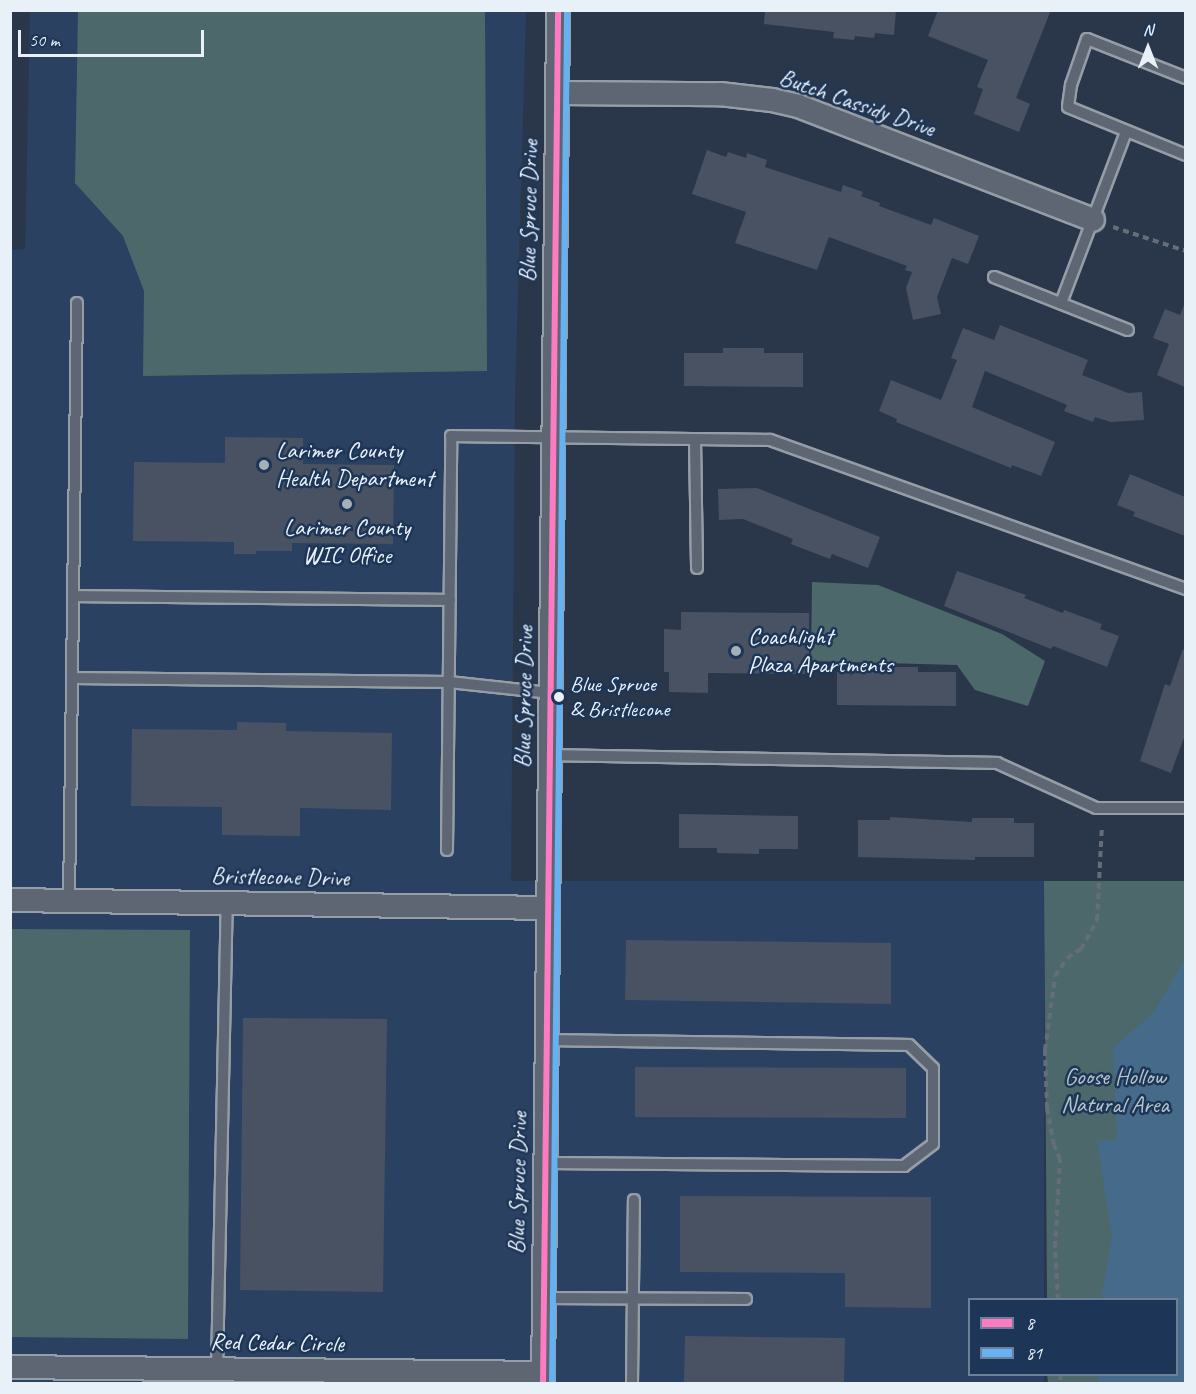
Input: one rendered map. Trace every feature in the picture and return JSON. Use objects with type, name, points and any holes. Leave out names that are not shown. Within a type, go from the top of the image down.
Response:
[{"type":"street","name":"Blue Spruce Drive","points":[[543,1378],[558,10]]},
{"type":"street","name":"Butch Cassidy Drive","points":[[557,93],[720,94],[772,100],[798,106],[1093,219]]},
{"type":"street","name":"Bristlecone Drive","points":[[10,900],[548,908]]},
{"type":"street","name":"Red Cedar Circle","points":[[10,1367],[217,1369],[543,1378]]},
{"type":"lane","points":[[1185,78],[1087,39],[1071,85],[1068,107],[1185,155]]},
{"type":"lane","points":[[1061,303],[1126,132]]},
{"type":"lane","points":[[994,277],[1128,330]]},
{"type":"lane","points":[[69,901],[78,303]]},
{"type":"lane","points":[[447,850],[451,436],[770,440],[1185,589]]},
{"type":"lane","points":[[695,439],[697,568]]},
{"type":"lane","points":[[73,596],[450,600]]},
{"type":"lane","points":[[72,678],[449,682],[551,693]]},
{"type":"lane","points":[[550,755],[997,763],[1096,808],[1185,808]]},
{"type":"lane","points":[[217,1369],[227,903]]},
{"type":"lane","points":[[546,1163],[904,1166],[933,1144],[933,1068],[909,1045],[547,1040]]},
{"type":"lane","points":[[632,1383],[634,1200]]},
{"type":"lane","points":[[544,1298],[746,1299]]},
{"type":"path","points":[[1093,219],[1185,251]]},
{"type":"path","points":[[1058,1298],[1055,1247],[1060,1159],[1054,1145],[1047,1108],[1045,1050],[1055,976],[1067,958],[1081,949],[1097,920],[1102,826]]},
{"type":"shaded area","points":[[30,11],[526,11],[515,396],[511,881],[1044,881],[1044,1298],[968,1298],[968,1376],[1044,1376],[1044,1383],[11,1384],[10,250],[25,249]]},
{"type":"shaded area","points":[[1185,959],[1185,1383],[1099,1383],[1097,1376],[1178,1376],[1178,1298],[1101,1298],[1112,1236],[1097,1141],[1117,1140],[1113,1048],[1154,1012]]},
{"type":"green space","points":[[78,11],[485,11],[487,371],[143,376],[144,291],[123,236],[75,183]]},
{"type":"green space","points":[[812,582],[878,585],[1002,634],[1045,661],[1028,706],[975,690],[957,665],[811,661]]},
{"type":"green space","name":"Goose Hollow Natural Area","points":[[1044,881],[1185,881],[1185,1383],[1048,1383],[1047,1376],[1178,1376],[1178,1298],[1047,1298]]},
{"type":"green space","points":[[11,929],[190,930],[188,1339],[11,1337]]},
{"type":"building","points":[[765,10],[896,10],[894,35],[875,33],[874,38],[855,36],[854,40],[833,38],[834,32],[764,24]]},
{"type":"building","points":[[938,10],[1051,10],[1016,98],[1030,104],[1019,132],[974,114],[983,89],[977,87],[988,60],[928,36]]},
{"type":"building","points":[[707,150],[726,157],[728,152],[746,158],[747,153],[767,160],[765,167],[841,192],[843,185],[863,192],[861,196],[880,203],[879,206],[931,225],[934,218],[979,236],[968,264],[952,258],[937,297],[941,314],[913,320],[906,288],[912,272],[905,270],[907,266],[829,237],[817,270],[735,243],[746,212],[692,194]]},
{"type":"building","points":[[1184,305],[1185,387],[1157,375],[1169,344],[1153,338],[1165,309],[1180,315]]},
{"type":"building","points":[[1000,325],[1088,360],[1082,375],[1128,393],[1142,392],[1144,420],[1111,422],[1095,417],[1093,422],[1064,411],[1067,405],[985,371],[972,407],[1055,442],[1041,476],[1012,465],[1011,468],[896,422],[897,419],[879,411],[891,380],[941,400],[957,360],[951,358],[963,328],[994,340]]},
{"type":"building","points":[[723,348],[764,348],[764,353],[803,353],[803,387],[684,386],[684,353],[723,353]]},
{"type":"building","points":[[225,437],[303,438],[303,464],[394,465],[393,544],[292,543],[292,551],[256,551],[256,554],[234,554],[234,542],[133,541],[134,462],[225,463]]},
{"type":"building","points":[[1130,474],[1185,497],[1185,536],[1133,516],[1135,512],[1117,505]]},
{"type":"building","points":[[757,488],[880,537],[868,568],[832,554],[830,559],[791,544],[793,539],[743,519],[719,520],[718,489]]},
{"type":"building","points":[[957,571],[1026,595],[1024,598],[1063,613],[1064,610],[1102,624],[1100,629],[1119,636],[1107,667],[1053,646],[1051,649],[944,606]]},
{"type":"building","name":"Coachlight Plaza Apartments","points":[[681,612],[809,613],[809,674],[708,673],[708,693],[669,692],[669,672],[664,672],[664,629],[681,630]]},
{"type":"building","points":[[1183,649],[1185,650],[1185,735],[1171,773],[1140,761],[1165,684],[1170,686]]},
{"type":"building","points":[[876,667],[918,667],[918,672],[956,672],[956,706],[837,705],[837,672],[876,672]]},
{"type":"building","points":[[237,722],[286,723],[286,731],[392,733],[391,810],[300,808],[300,836],[222,835],[222,807],[131,806],[132,729],[237,730]]},
{"type":"building","points":[[679,814],[798,816],[798,849],[759,849],[759,854],[717,853],[717,848],[679,848]]},
{"type":"building","points":[[890,817],[972,822],[972,818],[1014,818],[1014,823],[1034,823],[1034,857],[975,857],[975,860],[858,857],[858,820],[890,820]]},
{"type":"building","points":[[626,940],[891,943],[891,1004],[625,1000]]},
{"type":"building","points":[[243,1018],[387,1019],[383,1292],[240,1290]]},
{"type":"building","points":[[635,1067],[906,1068],[906,1118],[635,1117]]},
{"type":"building","points":[[680,1196],[931,1197],[931,1308],[845,1307],[845,1273],[680,1272]]},
{"type":"building","points":[[685,1336],[845,1338],[844,1383],[684,1383]]},
{"type":"transit line","name":"8","points":[[543,1384],[558,10]]},
{"type":"transit line","name":"81","points":[[552,1384],[567,10]]},
{"type":"place","name":"Larimer County Health Department","points":[[264,465]]},
{"type":"place","name":"Larimer County WIC Office","points":[[347,504]]},
{"type":"place","name":"Coachlight Plaza Apartments","points":[[736,651]]},
{"type":"place","name":"Blue Spruce & Bristlecone","points":[[559,697]]}]
